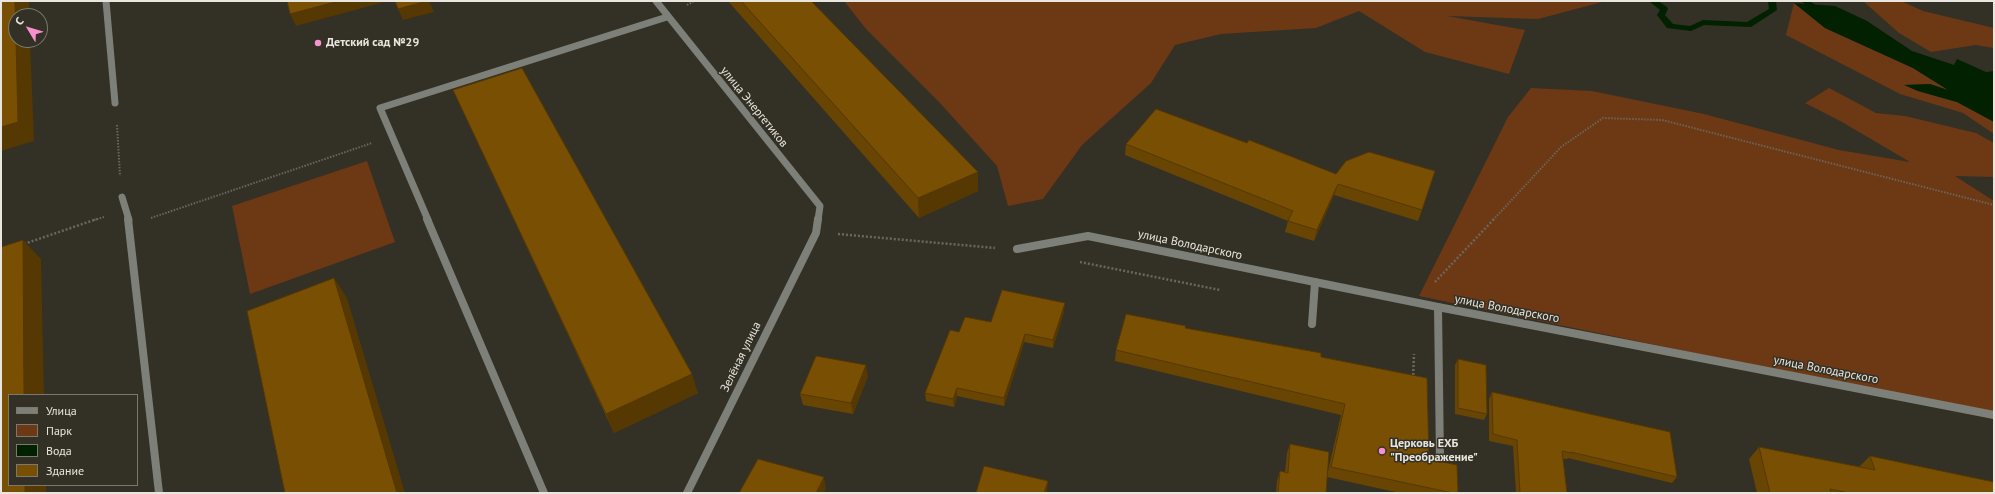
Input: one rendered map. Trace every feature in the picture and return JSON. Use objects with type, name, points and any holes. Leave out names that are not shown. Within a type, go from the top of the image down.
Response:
[{"type":"street","points":[[106,1],[115,103]]},
{"type":"street","name":"улица Энергетиков","points":[[656,1],[667,17],[820,206],[816,233]]},
{"type":"street","points":[[544,493],[380,108],[667,17]]},
{"type":"street","points":[[122,197],[130,225],[158,493]]},
{"type":"street","name":"Зелёная улица","points":[[687,493],[816,233]]},
{"type":"street","name":"улица Володарского","points":[[1017,250],[1088,236],[1416,303],[1994,415]]},
{"type":"street","points":[[1312,324],[1315,282]]},
{"type":"street","points":[[1438,307],[1440,460]]},
{"type":"path","points":[[115,103],[122,197]]},
{"type":"path","points":[[1416,303],[1561,147],[1603,118],[1662,120],[1994,205]]},
{"type":"path","points":[[130,225],[392,136]]},
{"type":"path","points":[[23,245],[126,210]]},
{"type":"path","points":[[1413,373],[1413,380]]},
{"type":"green space","points":[[844,1],[1606,1],[1538,19],[1447,16],[1525,30],[1509,74],[1425,52],[1359,11],[1316,28],[1221,34],[1175,45],[1151,83],[1082,145],[1043,199],[1008,206],[997,166],[939,102],[866,29]]},
{"type":"green space","points":[[1863,1],[1901,1],[1923,11],[1994,28],[1994,48],[1976,45],[1931,52],[1899,33]]},
{"type":"green space","points":[[1794,3],[1825,28],[1913,68],[1950,91],[1930,84],[1905,85],[1918,91],[1957,102],[1993,121],[1994,134],[1963,113],[1900,94],[1786,35]]},
{"type":"green space","points":[[1531,88],[1592,91],[1704,114],[1839,150],[1910,162],[1842,122],[1805,103],[1829,88],[1876,113],[1905,116],[1976,133],[1994,143],[1994,177],[1955,176],[1994,201],[1994,415],[1419,296],[1508,117]]},
{"type":"green space","points":[[367,161],[395,242],[250,294],[232,206]]},
{"type":"water","points":[[1794,3],[1835,6],[1867,21],[1912,51],[1954,65],[1957,59],[1986,72],[1994,71],[1994,122],[1957,102],[1918,91],[1904,85],[1930,84],[1948,90],[1913,68],[1825,28]]},
{"type":"building","points":[[1,1],[15,1],[15,8],[8,8],[8,48],[16,48],[18,122],[1,127]]},
{"type":"building","points":[[287,1],[339,1],[290,14]]},
{"type":"building","points":[[395,1],[427,1],[398,9]]},
{"type":"building","points":[[741,1],[811,1],[978,172],[918,198]]},
{"type":"building","points":[[522,68],[692,374],[606,414],[453,90]]},
{"type":"building","points":[[1156,109],[1247,143],[1249,140],[1336,174],[1346,161],[1369,152],[1435,171],[1422,210],[1338,184],[1317,230],[1288,221],[1293,211],[1126,144]]},
{"type":"building","points":[[23,240],[24,394],[8,394],[8,486],[25,486],[25,493],[1,493],[1,247]]},
{"type":"building","points":[[334,278],[397,493],[285,493],[247,311]]},
{"type":"building","points":[[1002,290],[1065,303],[1053,340],[1025,334],[1004,398],[957,388],[953,399],[925,393],[950,330],[959,332],[965,317],[991,322]]},
{"type":"building","points":[[1126,314],[1186,326],[1185,328],[1321,353],[1321,357],[1427,378],[1429,459],[1457,465],[1458,493],[1331,467],[1345,404],[1116,350]]},
{"type":"building","points":[[816,356],[866,365],[851,403],[800,394]]},
{"type":"building","points":[[1458,359],[1486,365],[1487,414],[1458,408]]},
{"type":"building","points":[[1492,392],[1670,432],[1677,477],[1562,451],[1567,493],[1520,493],[1517,440],[1493,434]]},
{"type":"building","points":[[1290,444],[1329,452],[1326,493],[1278,493],[1280,471],[1288,473]]},
{"type":"building","points":[[1759,447],[1875,470],[1870,456],[1994,482],[1994,493],[1849,493],[1830,489],[1831,493],[1770,493]]},
{"type":"building","points":[[758,459],[824,477],[816,493],[739,493]]},
{"type":"building","points":[[984,466],[1048,481],[1044,493],[976,493]]},
{"type":"waterway","points":[[1653,1],[1664,9],[1661,15],[1670,26],[1691,29],[1703,22],[1748,25],[1773,10],[1772,1]]},
{"type":"waterway","points":[[1805,1],[1821,12]]},
{"type":"place","name":"Детский сад №29","points":[[318,43]]},
{"type":"place","name":"Церковь ЕХБ \"Преображение\"","points":[[1382,451]]}]
